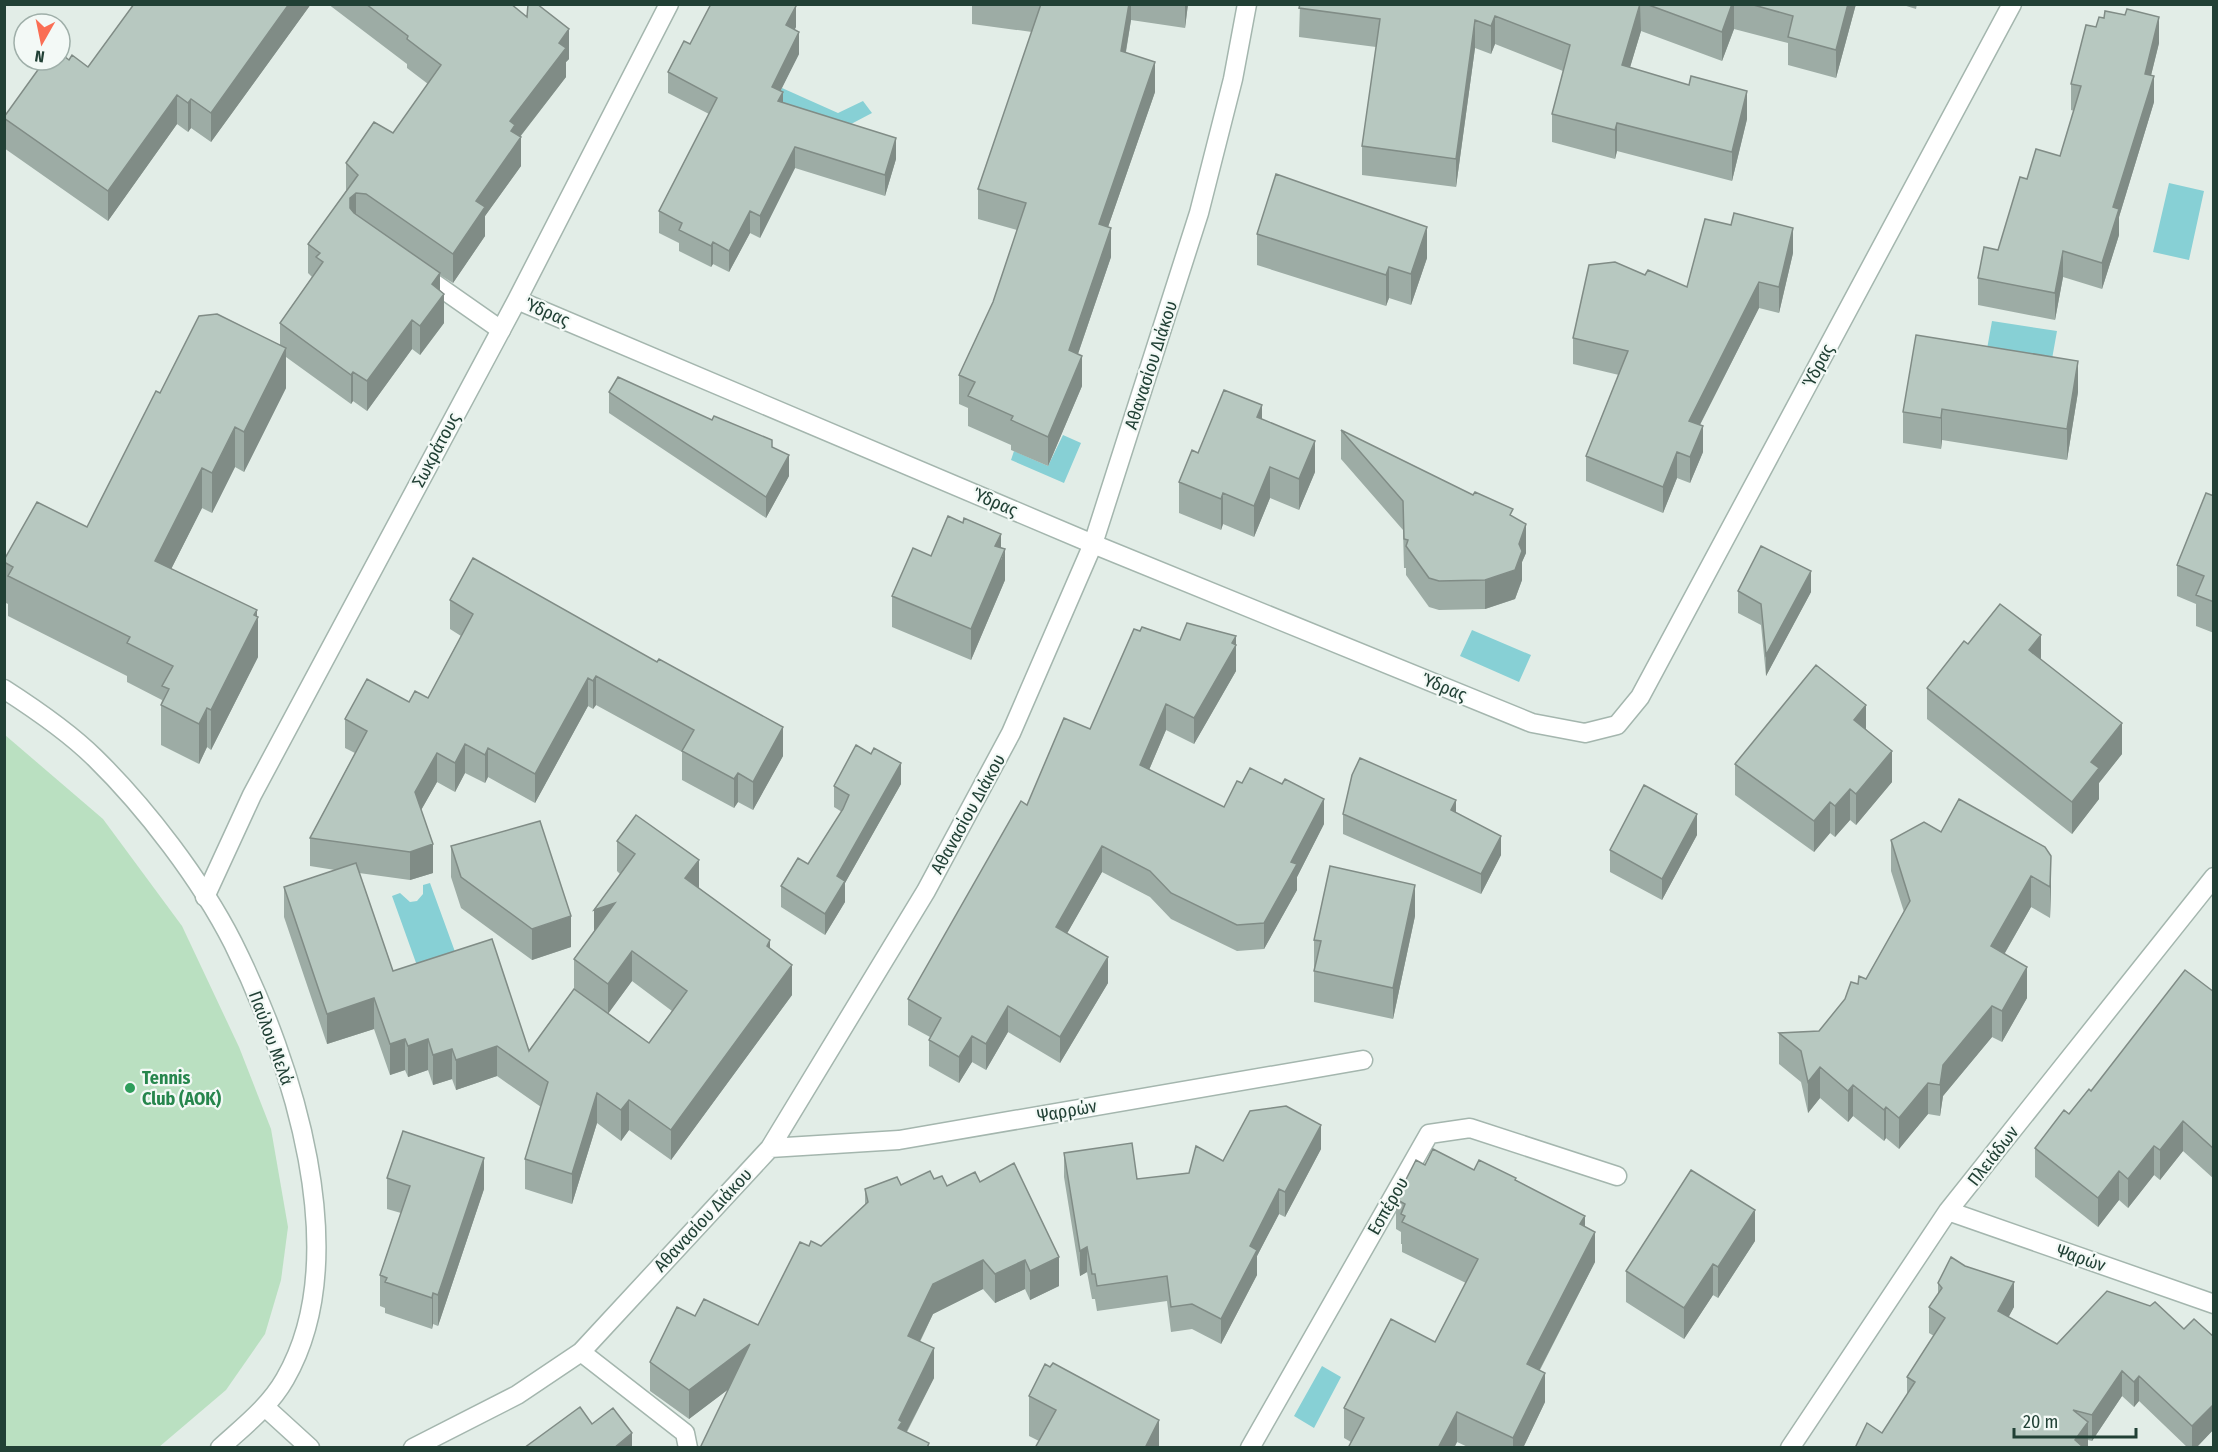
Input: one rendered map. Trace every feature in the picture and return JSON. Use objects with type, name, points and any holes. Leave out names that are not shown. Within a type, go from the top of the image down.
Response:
[{"type":"street","name":"Σωκράτους","points":[[205,897],[252,795],[517,300],[669,4]]},
{"type":"street","name":"Αθανασίου Διάκου","points":[[413,1448],[517,1395],[580,1352],[770,1148],[926,891],[1011,734],[1093,544],[1199,213],[1233,80],[1247,4]]},
{"type":"street","name":"Ύδρας","points":[[517,300],[1093,544],[1532,723],[1585,733],[1617,725],[1640,696],[2012,4]]},
{"type":"street","points":[[407,265],[501,330]]},
{"type":"street","name":"Παύλου Μελά","points":[[4,689],[94,756],[154,824],[205,897],[232,942],[259,1002],[296,1111],[309,1167],[318,1246],[314,1295],[303,1338],[285,1378],[265,1407],[220,1448]]},
{"type":"street","name":"Πλειάδων","points":[[1790,1448],[1948,1211],[2214,877]]},
{"type":"street","name":"Ψαρρών","points":[[770,1148],[899,1140],[1363,1060]]},
{"type":"street","name":"Εσπέρου","points":[[1250,1448],[1429,1134],[1470,1128],[1617,1176]]},
{"type":"street","name":"Ψαρών","points":[[1948,1211],[2214,1304]]},
{"type":"street","points":[[580,1352],[685,1433],[688,1448]]},
{"type":"street","points":[[265,1407],[310,1448]]},
{"type":"green space","name":"Tennis Club (AOK)","points":[[5,735],[103,819],[182,926],[239,1047],[271,1129],[288,1227],[281,1280],[265,1334],[226,1390],[159,1447],[5,1447]]},
{"type":"water","points":[[782,88],[838,113],[863,101],[872,113],[834,133],[773,106]]},
{"type":"water","points":[[2169,183],[2204,191],[2189,260],[2153,252]]},
{"type":"water","points":[[1992,321],[2057,331],[2052,359],[1987,349]]},
{"type":"water","points":[[1063,435],[1081,443],[1064,483],[1011,460],[1014,451],[1048,466]]},
{"type":"water","points":[[1472,630],[1531,655],[1519,682],[1460,656]]},
{"type":"water","points":[[430,883],[458,960],[420,974],[392,896],[400,893],[410,902],[417,901],[423,894],[423,885]]},
{"type":"water","points":[[1322,1366],[1341,1377],[1314,1428],[1294,1416]]},
{"type":"building","points":[[134,4],[289,4],[211,113],[191,99],[188,103],[177,95],[108,191],[4,118],[36,72],[72,72],[72,55],[88,67]]},
{"type":"building","points":[[366,4],[511,4],[527,17],[528,4],[537,4],[569,29],[559,43],[566,48],[510,121],[515,125],[511,131],[521,137],[476,201],[485,207],[453,254],[366,194],[356,193],[350,198],[350,208],[354,213],[440,273],[432,284],[444,294],[420,326],[412,320],[367,381],[353,372],[351,375],[280,323],[323,262],[316,257],[320,253],[308,244],[358,175],[346,163],[374,122],[393,133],[441,65]]},
{"type":"building","points":[[711,4],[793,4],[796,6],[786,25],[799,32],[772,87],[783,92],[778,101],[896,138],[885,175],[795,147],[760,216],[750,211],[729,251],[713,242],[711,246],[679,230],[682,223],[659,211],[717,98],[668,72],[684,41],[690,44]]},
{"type":"building","points":[[1041,4],[1129,4],[1121,51],[1155,62],[1099,224],[1111,228],[1069,350],[1082,356],[1048,437],[1011,420],[1013,416],[968,396],[975,382],[959,375],[993,302],[1026,203],[978,189]]},
{"type":"building","points":[[1300,4],[1640,4],[1622,65],[1689,85],[1691,76],[1747,91],[1732,152],[1617,123],[1615,130],[1552,114],[1570,45],[1495,16],[1491,26],[1475,20],[1456,159],[1362,146],[1380,19],[1299,8]]},
{"type":"building","points":[[1646,4],[1732,4],[1722,32]]},
{"type":"building","points":[[1750,4],[1848,4],[1836,50],[1788,37],[1793,16]]},
{"type":"building","points":[[2127,9],[2159,17],[2145,74],[2154,76],[2113,207],[2119,209],[2102,263],[2063,251],[2055,293],[1978,278],[1984,247],[1998,250],[2020,177],[2027,179],[2036,149],[2060,156],[2081,86],[2071,84],[2086,25],[2096,27],[2099,17],[2104,18],[2105,11],[2125,15]]},
{"type":"building","points":[[1276,174],[1427,227],[1411,274],[1389,267],[1386,275],[1257,234]]},
{"type":"building","points":[[1734,213],[1793,228],[1779,287],[1759,282],[1689,421],[1703,426],[1690,457],[1677,452],[1663,487],[1586,456],[1628,351],[1573,338],[1589,265],[1615,262],[1645,275],[1648,270],[1687,287],[1705,219],[1731,225]]},
{"type":"building","points":[[217,314],[286,348],[244,432],[235,427],[212,473],[202,468],[155,561],[257,610],[254,615],[258,617],[211,710],[207,708],[199,724],[161,705],[169,689],[162,686],[173,666],[127,643],[130,637],[8,576],[13,567],[4,560],[37,502],[87,527],[156,391],[160,393],[199,316]]},
{"type":"building","points":[[1916,335],[2078,361],[2067,429],[1942,409],[1941,418],[1903,412]]},
{"type":"building","points":[[618,377],[712,420],[714,416],[772,440],[772,447],[789,455],[766,497],[609,392]]},
{"type":"building","points":[[1224,390],[1262,405],[1257,417],[1315,441],[1299,479],[1270,467],[1254,506],[1223,493],[1221,499],[1179,482],[1192,450],[1198,453]]},
{"type":"building","points":[[1341,430],[1473,495],[1475,492],[1513,509],[1510,515],[1526,524],[1519,544],[1522,551],[1515,570],[1485,580],[1439,581],[1429,578],[1406,546],[1408,540],[1404,539],[1403,501]]},
{"type":"building","points":[[2206,493],[2214,496],[2214,602],[2196,595],[2204,576],[2177,565]]},
{"type":"building","points":[[948,516],[963,523],[964,518],[1001,534],[995,546],[1005,549],[971,629],[892,596],[913,548],[931,556]]},
{"type":"building","points":[[1761,546],[1811,571],[1766,655],[1761,604],[1738,591]]},
{"type":"building","points":[[473,558],[657,662],[659,659],[783,727],[753,782],[738,773],[734,779],[682,751],[694,730],[596,676],[593,681],[588,678],[535,774],[488,748],[485,755],[465,744],[455,763],[437,753],[415,792],[433,844],[410,852],[310,838],[367,731],[345,719],[367,679],[409,702],[415,691],[428,698],[473,614],[450,600]]},
{"type":"building","points":[[2000,604],[2041,635],[2029,650],[2122,723],[2091,762],[2099,768],[2072,802],[1927,688],[1964,641],[1968,644]]},
{"type":"building","points":[[1187,623],[1236,636],[1232,643],[1236,645],[1194,718],[1166,704],[1140,765],[1224,807],[1237,781],[1242,783],[1250,768],[1282,784],[1285,779],[1324,799],[1291,862],[1297,864],[1264,923],[1237,925],[1171,893],[1150,871],[1102,846],[1056,927],[1108,957],[1060,1037],[1008,1006],[986,1044],[972,1036],[959,1057],[929,1040],[941,1018],[908,999],[1021,801],[1027,805],[1064,718],[1090,729],[1134,629],[1140,631],[1142,627],[1180,640]]},
{"type":"building","points":[[1816,665],[1866,705],[1854,720],[1892,751],[1856,794],[1850,789],[1835,806],[1830,802],[1814,821],[1735,764]]},
{"type":"building","points":[[856,745],[871,754],[874,748],[901,763],[837,876],[845,881],[825,914],[781,886],[798,858],[808,864],[843,809],[849,795],[834,786]]},
{"type":"building","points":[[1360,758],[1456,800],[1451,810],[1501,836],[1481,874],[1343,814],[1352,775]]},
{"type":"building","points":[[1644,785],[1697,814],[1662,879],[1610,850]]},
{"type":"building","points":[[1959,799],[2045,847],[2051,856],[2050,887],[2031,876],[1991,946],[2027,967],[2002,1011],[1992,1006],[1943,1065],[1940,1085],[1928,1083],[1899,1118],[1886,1107],[1884,1110],[1853,1085],[1848,1091],[1820,1067],[1808,1082],[1801,1051],[1779,1033],[1819,1031],[1845,999],[1851,982],[1858,984],[1859,976],[1866,979],[1910,901],[1891,840],[1924,822],[1941,832]]},
{"type":"building","points":[[636,815],[699,860],[685,878],[770,940],[767,946],[792,965],[671,1130],[629,1100],[621,1110],[597,1093],[572,1174],[525,1159],[548,1082],[497,1046],[456,1060],[452,1049],[433,1055],[428,1039],[408,1046],[405,1039],[390,1044],[374,998],[327,1014],[284,887],[356,863],[393,971],[492,939],[529,1051],[574,989],[649,1043],[687,991],[632,951],[608,984],[574,959],[615,903],[594,910],[635,854],[617,841]]},
{"type":"building","points":[[540,821],[571,916],[532,929],[461,877],[451,846]]},
{"type":"building","points":[[1330,866],[1415,885],[1393,988],[1314,971],[1321,941],[1314,940]]},
{"type":"building","points":[[2185,970],[2214,992],[2214,1149],[2183,1121],[2160,1150],[2154,1146],[2128,1179],[2119,1171],[2098,1198],[2035,1148],[2064,1110],[2069,1114],[2089,1089],[2091,1091]]},
{"type":"building","points":[[1286,1106],[1321,1125],[1285,1192],[1279,1189],[1250,1246],[1257,1250],[1221,1319],[1192,1304],[1171,1307],[1167,1276],[1097,1286],[1095,1274],[1092,1274],[1087,1247],[1080,1251],[1064,1153],[1132,1143],[1137,1179],[1189,1173],[1196,1146],[1223,1161],[1250,1111]]},
{"type":"building","points":[[403,1131],[484,1158],[438,1295],[433,1293],[432,1298],[385,1282],[387,1278],[380,1275],[410,1186],[387,1178]]},
{"type":"building","points":[[1433,1149],[1474,1170],[1479,1160],[1516,1178],[1515,1180],[1585,1216],[1580,1224],[1595,1232],[1527,1364],[1545,1373],[1513,1438],[1457,1412],[1438,1448],[1348,1448],[1364,1418],[1344,1408],[1391,1319],[1435,1342],[1478,1259],[1402,1222],[1405,1216],[1401,1214],[1405,1204],[1396,1199],[1416,1160],[1425,1165]]},
{"type":"building","points":[[1014,1163],[1059,1257],[1030,1271],[1025,1260],[995,1274],[983,1260],[933,1284],[908,1336],[934,1348],[899,1420],[902,1422],[898,1428],[929,1443],[927,1448],[700,1448],[750,1344],[689,1390],[650,1362],[677,1307],[695,1316],[704,1299],[758,1325],[800,1242],[809,1246],[811,1241],[821,1246],[868,1202],[865,1189],[897,1177],[901,1185],[930,1171],[934,1179],[942,1176],[947,1186],[975,1172],[980,1182]]},
{"type":"building","points":[[1691,1170],[1755,1210],[1718,1267],[1713,1264],[1684,1308],[1626,1271]]},
{"type":"building","points":[[1951,1257],[1965,1266],[2014,1282],[1998,1311],[2057,1344],[2107,1291],[2150,1306],[2155,1302],[2184,1329],[2194,1319],[2214,1337],[2214,1404],[2192,1426],[2139,1376],[2134,1382],[2122,1371],[2092,1415],[2073,1410],[2088,1422],[2075,1440],[2084,1448],[1855,1448],[1867,1423],[1882,1433],[1915,1382],[1907,1377],[1945,1318],[1929,1307],[1942,1288],[1938,1283]]},
{"type":"building","points":[[1053,1363],[1159,1420],[1145,1448],[1035,1448],[1056,1410],[1029,1396],[1045,1364],[1050,1367]]},
{"type":"building","points":[[580,1407],[592,1424],[613,1408],[632,1433],[614,1448],[524,1448]]},
{"type":"place","name":"Tennis Club (AOK)","points":[[130,1088]]}]
